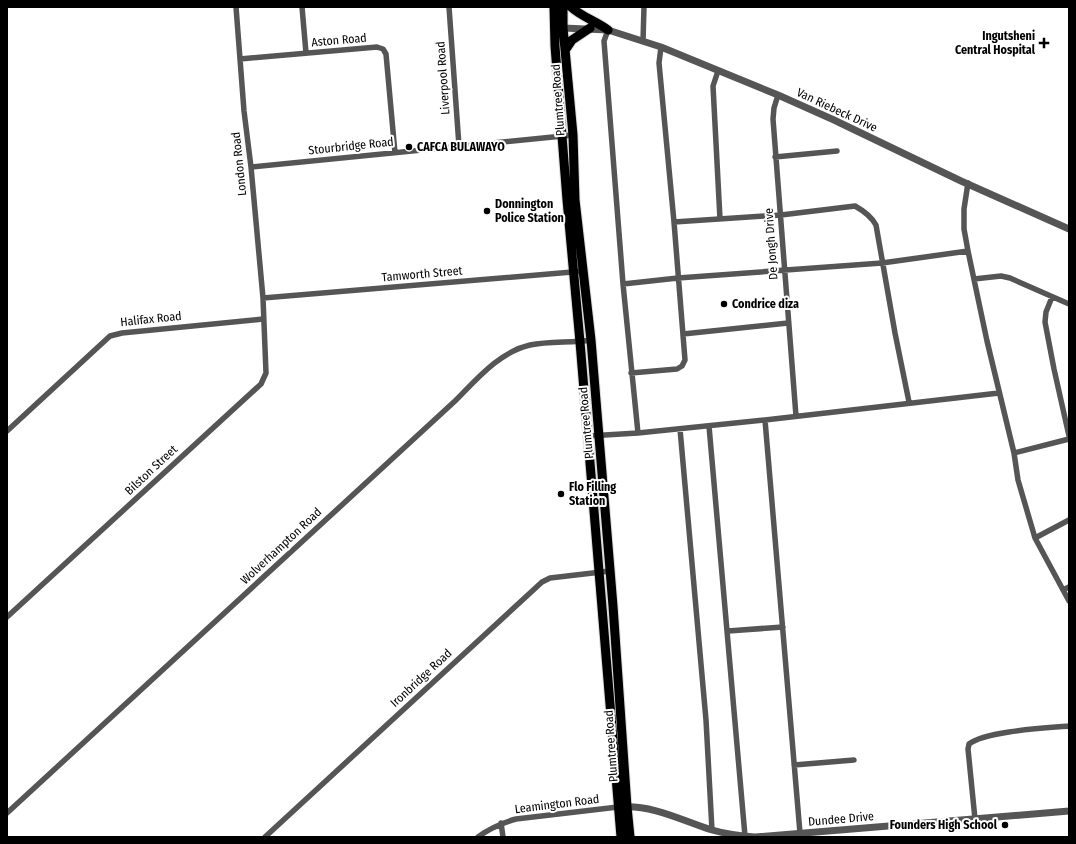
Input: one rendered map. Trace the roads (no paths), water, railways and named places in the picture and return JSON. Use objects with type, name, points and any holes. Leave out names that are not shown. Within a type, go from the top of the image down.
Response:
[{"type":"highway","name":"Plumtree Road","points":[[563,7],[563,28],[573,135],[575,200],[584,272],[600,435],[610,571],[623,807],[621,837]]},
{"type":"highway","points":[[571,7],[576,12],[600,24],[608,30]]},
{"type":"highway","name":"Plumtree Road","points":[[554,10],[555,46],[562,136],[588,436],[598,572],[623,807],[630,837]]},
{"type":"highway","points":[[554,10],[558,21],[563,28],[559,34],[555,46]]},
{"type":"highway","points":[[566,49],[572,40],[590,28]]},
{"type":"street","name":"London Road","points":[[236,7],[244,111],[263,298],[263,319]]},
{"type":"street","points":[[302,7],[306,53]]},
{"type":"street","name":"Liverpool Road","points":[[449,7],[460,146]]},
{"type":"street","points":[[643,41],[644,7]]},
{"type":"street","name":"Van Riebeck Drive","points":[[563,28],[608,30],[661,47],[778,95],[961,181],[1069,229]]},
{"type":"street","points":[[608,30],[604,41],[623,284],[638,433]]},
{"type":"street","points":[[631,373],[680,368],[684,360],[674,222],[659,63],[661,47]]},
{"type":"street","name":"Aston Road","points":[[240,59],[377,48],[385,51],[395,153]]},
{"type":"street","points":[[718,71],[714,78],[713,86],[720,219]]},
{"type":"street","name":"De Jongh Drive","points":[[778,95],[772,119],[796,416]]},
{"type":"street","name":"Stourbridge Road","points":[[250,167],[573,135]]},
{"type":"street","points":[[775,157],[837,151]]},
{"type":"street","points":[[968,183],[964,209],[964,229],[979,307],[1014,453],[1018,480],[1036,538],[1069,601]]},
{"type":"street","points":[[674,222],[780,215],[855,206],[862,210],[873,220],[876,225],[909,402]]},
{"type":"street","points":[[623,284],[678,278],[882,263],[968,251]]},
{"type":"street","name":"Tamworth Street","points":[[263,298],[584,272]]},
{"type":"street","points":[[974,279],[1005,277],[1069,304]]},
{"type":"street","points":[[1052,297],[1046,312],[1045,322],[1069,436]]},
{"type":"street","name":"Halifax Road","points":[[7,431],[110,336],[122,333],[263,319]]},
{"type":"street","name":"Bilston Street","points":[[7,617],[261,384],[266,373],[263,319]]},
{"type":"street","points":[[683,334],[788,323]]},
{"type":"street","name":"Wolverhampton Road","points":[[7,812],[455,402],[492,365],[508,354],[531,345],[591,340]]},
{"type":"street","points":[[588,436],[709,426],[909,402],[955,399],[999,393]]},
{"type":"street","points":[[766,420],[800,833]]},
{"type":"street","points":[[709,426],[745,836]]},
{"type":"street","points":[[680,429],[705,712],[712,830]]},
{"type":"street","points":[[1014,453],[1069,440]]},
{"type":"street","points":[[1036,538],[1069,520]]},
{"type":"street","name":"Ironbridge Road","points":[[265,837],[542,582],[550,578],[610,571]]},
{"type":"street","points":[[1063,590],[1069,587]]},
{"type":"street","points":[[728,632],[783,627]]},
{"type":"street","points":[[974,819],[968,749],[969,744],[979,739],[1005,733],[1069,726]]},
{"type":"street","points":[[794,765],[854,760]]},
{"type":"street","name":"Dundee Drive","points":[[623,807],[657,811],[712,830],[731,835],[755,837],[800,833],[811,835],[974,819],[1069,812]]},
{"type":"street","name":"Leamington Road","points":[[478,837],[487,830],[501,823],[516,819],[623,807]]},
{"type":"street","points":[[501,823],[503,837]]},
{"type":"place","name":"Ingutsheni Central Hospital","points":[[1044,43]]},
{"type":"place","name":"CAFCA BULAWAYO","points":[[409,147]]},
{"type":"place","name":"Donnington Police Station","points":[[487,211]]},
{"type":"place","name":"Condrice diza","points":[[724,304]]},
{"type":"place","name":"Flo Filling Station","points":[[561,494]]},
{"type":"place","name":"Founders High School","points":[[1005,825]]}]
